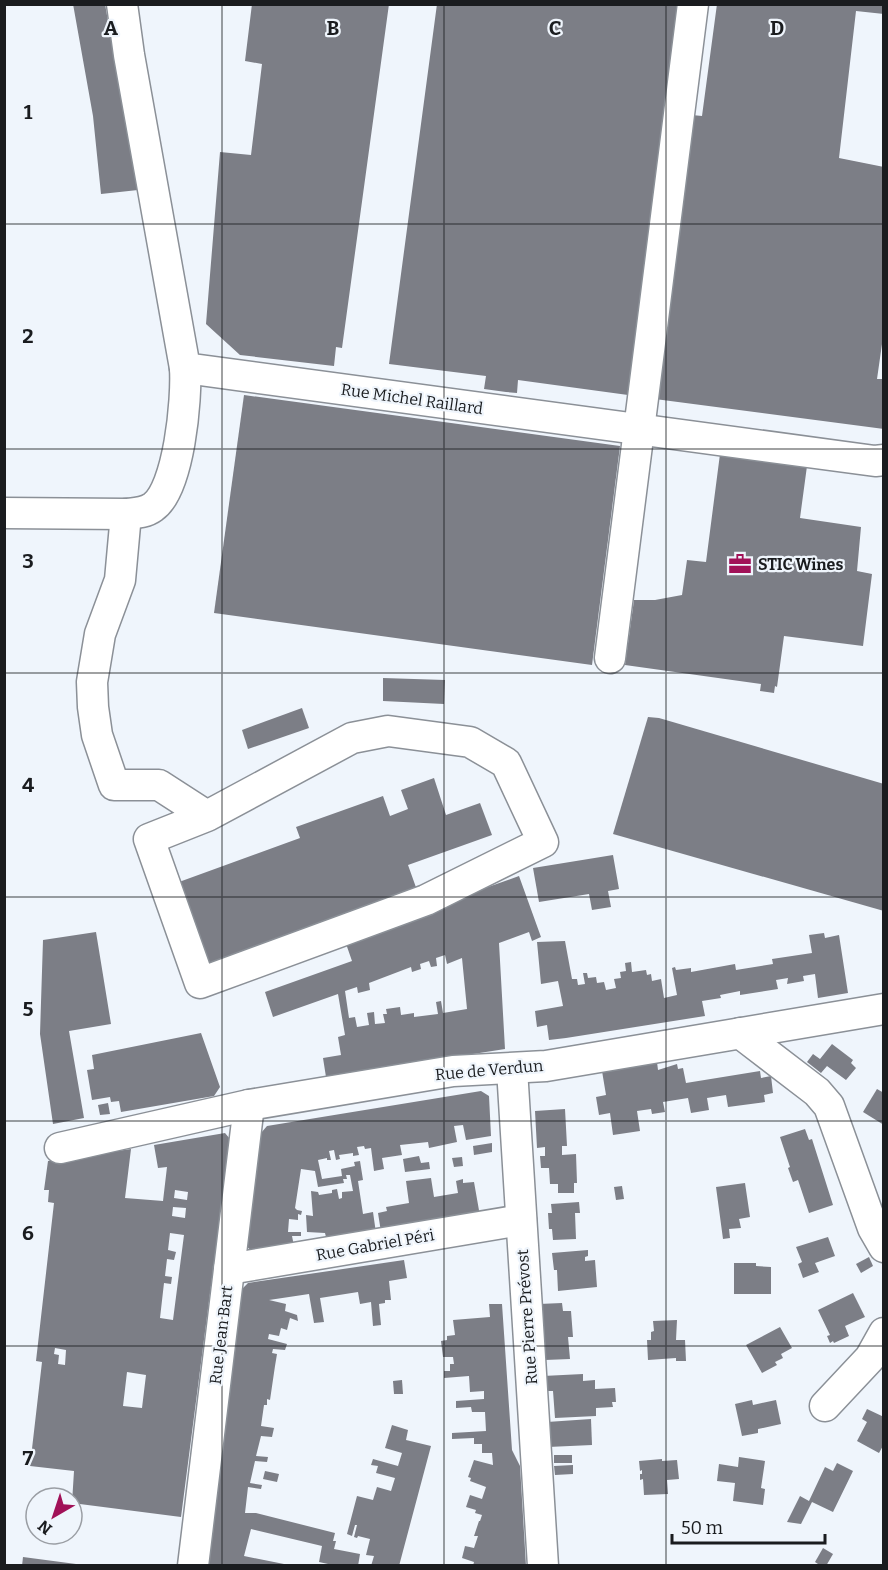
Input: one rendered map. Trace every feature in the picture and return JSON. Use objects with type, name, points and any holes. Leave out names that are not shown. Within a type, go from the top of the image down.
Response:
[{"type":"street","points":[[4,513],[126,514],[142,512],[153,508],[160,501],[169,484],[176,457],[184,407],[185,368],[129,55],[122,4]]},
{"type":"street","points":[[610,658],[693,4]]},
{"type":"street","name":"Rue Michel Raillard","points":[[185,368],[875,461],[884,460]]},
{"type":"street","points":[[126,514],[120,580],[100,634],[92,682],[97,735],[114,785],[159,785],[207,816]]},
{"type":"street","points":[[388,731],[470,742],[506,763],[543,842],[426,900],[200,983],[149,839],[207,816],[352,738],[388,731]]},
{"type":"street","name":"Rue de Verdun","points":[[60,1148],[249,1105],[453,1071],[546,1066],[884,1009]]},
{"type":"street","points":[[740,1033],[817,1092],[829,1106],[873,1228],[884,1247]]},
{"type":"street","name":"Rue Pierre Prévost","points":[[512,1069],[543,1566]]},
{"type":"street","name":"Rue Jean Bart","points":[[193,1566],[249,1105]]},
{"type":"street","name":"Rue Gabriel Péri","points":[[229,1269],[521,1220]]},
{"type":"street","points":[[825,1406],[870,1358],[884,1333]]},
{"type":"building","points":[[73,4],[105,4],[138,190],[101,194],[93,116]]},
{"type":"building","points":[[252,4],[389,4],[342,348],[336,347],[334,366],[240,355],[206,324],[220,152],[251,155],[262,64],[245,61]]},
{"type":"building","points":[[437,4],[679,4],[628,395],[518,380],[517,393],[506,392],[484,389],[486,376],[389,364]]},
{"type":"building","points":[[717,4],[884,4],[884,14],[856,11],[839,158],[884,167],[884,330],[877,379],[884,379],[884,429],[655,399],[692,115],[702,116]]},
{"type":"building","points":[[244,395],[620,446],[592,665],[214,613]]},
{"type":"building","points":[[720,454],[807,466],[800,518],[861,527],[857,571],[872,574],[863,646],[784,636],[777,687],[775,686],[774,693],[760,691],[761,684],[625,665],[634,600],[655,600],[682,595],[687,560],[706,562]]},
{"type":"building","points":[[383,678],[445,680],[444,704],[383,701]]},
{"type":"building","points":[[302,708],[309,728],[248,749],[242,730]]},
{"type":"building","points":[[648,717],[659,718],[884,784],[884,911],[613,834]]},
{"type":"building","points":[[434,778],[446,815],[480,803],[492,835],[408,865],[418,893],[208,967],[179,882],[300,838],[296,827],[383,796],[390,816],[408,809],[401,790]]},
{"type":"building","points":[[613,855],[619,889],[608,891],[611,907],[592,910],[589,894],[539,902],[533,868]]},
{"type":"building","points":[[519,876],[541,937],[532,941],[529,932],[499,943],[505,1049],[326,1077],[323,1058],[341,1055],[338,1037],[345,1035],[338,994],[273,1017],[265,992],[352,961],[344,938]],"holes":[[[445,955],[447,964],[462,958],[467,1009],[443,1013],[441,1001],[436,1002],[438,1014],[414,1017],[414,1013],[401,1015],[400,1007],[386,1009],[387,1014],[383,1014],[385,1023],[375,1024],[374,1012],[367,1013],[369,1025],[357,1027],[355,1017],[349,1018],[345,991],[357,987],[358,993],[370,990],[369,983],[411,967],[412,972],[421,969],[420,964],[429,961],[431,967],[437,966],[436,958]]]},
{"type":"building","points":[[96,932],[111,1024],[69,1031],[84,1118],[53,1124],[40,1034],[43,940]]},
{"type":"building","points":[[824,933],[825,938],[839,935],[848,993],[818,998],[815,974],[803,976],[804,981],[787,984],[788,978],[776,980],[778,989],[740,995],[740,991],[720,995],[721,998],[702,1001],[705,1016],[549,1040],[547,1025],[537,1027],[535,1011],[563,1006],[558,981],[541,984],[537,942],[565,941],[572,979],[577,979],[578,985],[585,984],[583,973],[587,973],[588,978],[596,977],[597,983],[604,982],[606,990],[616,988],[614,979],[621,978],[620,972],[626,971],[625,963],[631,962],[632,972],[646,970],[647,975],[651,974],[652,981],[661,979],[664,998],[677,995],[672,968],[675,967],[676,970],[691,968],[691,972],[735,964],[736,970],[773,964],[772,959],[812,953],[809,935]]},
{"type":"building","points":[[201,1033],[220,1087],[214,1096],[121,1112],[119,1101],[111,1102],[110,1097],[92,1100],[87,1070],[94,1069],[92,1055]]},
{"type":"building","points":[[832,1044],[853,1060],[851,1063],[856,1068],[846,1080],[827,1066],[821,1073],[807,1062],[813,1054],[820,1059]]},
{"type":"building","points":[[657,1062],[658,1070],[677,1064],[678,1069],[683,1068],[686,1083],[760,1071],[761,1078],[771,1076],[773,1093],[764,1095],[765,1102],[728,1107],[726,1095],[707,1098],[709,1110],[691,1113],[688,1098],[663,1102],[665,1112],[652,1114],[651,1109],[637,1111],[640,1131],[613,1135],[610,1113],[599,1115],[596,1097],[606,1095],[602,1071]]},
{"type":"building","points":[[877,1089],[884,1093],[884,1125],[863,1112]]},
{"type":"building","points":[[481,1091],[489,1096],[491,1136],[466,1140],[463,1125],[454,1126],[457,1142],[429,1148],[428,1142],[400,1145],[402,1155],[382,1158],[384,1169],[374,1171],[371,1148],[365,1149],[364,1146],[357,1147],[359,1155],[353,1156],[353,1153],[339,1155],[340,1159],[336,1160],[334,1150],[329,1151],[331,1160],[327,1158],[318,1160],[322,1179],[342,1176],[341,1169],[355,1166],[354,1162],[360,1161],[363,1180],[358,1181],[363,1214],[373,1212],[376,1233],[327,1241],[325,1233],[307,1232],[306,1215],[313,1216],[311,1191],[318,1192],[319,1195],[332,1193],[332,1190],[337,1189],[339,1199],[342,1198],[342,1192],[353,1191],[350,1175],[346,1175],[347,1179],[343,1179],[344,1183],[318,1187],[315,1171],[301,1169],[295,1208],[302,1211],[301,1215],[298,1214],[298,1220],[289,1219],[288,1232],[301,1232],[301,1236],[292,1236],[294,1246],[254,1253],[246,1246],[261,1133],[267,1126]]},
{"type":"building","points":[[108,1103],[110,1114],[100,1115],[98,1105]]},
{"type":"building","points":[[565,1109],[567,1146],[562,1146],[562,1155],[576,1154],[577,1183],[574,1183],[574,1193],[558,1193],[558,1184],[550,1184],[549,1168],[541,1168],[540,1156],[545,1156],[545,1147],[537,1148],[535,1111]]},
{"type":"building","points":[[805,1129],[809,1140],[812,1139],[833,1205],[809,1213],[798,1180],[793,1182],[780,1137]]},
{"type":"building","points":[[225,1133],[230,1139],[181,1517],[84,1505],[84,1486],[73,1486],[74,1471],[30,1466],[42,1362],[36,1361],[54,1203],[48,1202],[49,1190],[44,1190],[48,1161],[131,1149],[125,1198],[163,1201],[167,1167],[158,1168],[154,1145]],"holes":[[[175,1190],[188,1192],[187,1200],[174,1198]],[[173,1207],[186,1208],[185,1218],[172,1216]],[[170,1233],[184,1235],[173,1320],[160,1318],[164,1283],[171,1284],[172,1277],[165,1276],[167,1259],[174,1260],[176,1252],[168,1250]],[[55,1348],[66,1350],[65,1365],[58,1364],[59,1355],[54,1354]],[[127,1372],[146,1375],[142,1408],[123,1406]]]},
{"type":"building","points":[[492,1143],[492,1152],[474,1155],[473,1146]]},
{"type":"building","points":[[419,1156],[421,1163],[429,1162],[430,1169],[405,1172],[403,1159]]},
{"type":"building","points":[[462,1157],[463,1166],[454,1167],[452,1158]]},
{"type":"building","points":[[431,1178],[434,1197],[458,1193],[456,1181],[463,1179],[463,1183],[474,1182],[480,1216],[381,1232],[378,1213],[387,1211],[386,1207],[409,1203],[406,1181]]},
{"type":"building","points":[[745,1183],[750,1217],[739,1219],[741,1228],[729,1229],[730,1238],[723,1239],[716,1187]]},
{"type":"building","points":[[622,1186],[624,1199],[616,1200],[614,1187]]},
{"type":"building","points":[[579,1202],[580,1213],[575,1213],[576,1239],[553,1240],[552,1229],[549,1229],[548,1213],[552,1213],[551,1204]]},
{"type":"building","points":[[828,1237],[835,1256],[815,1263],[819,1272],[803,1278],[798,1264],[802,1262],[796,1247]]},
{"type":"building","points":[[588,1250],[585,1261],[595,1260],[597,1287],[558,1291],[557,1270],[554,1270],[552,1253]]},
{"type":"building","points":[[869,1257],[873,1266],[861,1273],[856,1264]]},
{"type":"building","points":[[404,1260],[407,1278],[389,1281],[391,1300],[385,1300],[385,1303],[379,1304],[381,1325],[373,1326],[371,1302],[360,1304],[358,1292],[320,1298],[324,1322],[314,1323],[309,1294],[269,1300],[286,1304],[285,1311],[297,1315],[298,1321],[290,1318],[287,1330],[281,1328],[279,1336],[269,1334],[268,1339],[287,1344],[285,1350],[273,1349],[272,1353],[277,1354],[270,1400],[267,1399],[267,1405],[264,1405],[261,1426],[274,1428],[272,1437],[261,1436],[256,1456],[268,1457],[267,1462],[255,1461],[250,1483],[262,1485],[261,1489],[248,1487],[245,1513],[256,1513],[335,1533],[334,1549],[360,1554],[358,1566],[337,1566],[319,1562],[322,1546],[251,1529],[244,1556],[294,1566],[205,1566],[241,1290],[248,1283]]},
{"type":"building","points":[[734,1263],[756,1263],[756,1266],[771,1267],[771,1294],[734,1294]]},
{"type":"building","points":[[853,1293],[865,1317],[845,1326],[849,1336],[830,1343],[827,1336],[830,1335],[818,1310]]},
{"type":"building","points":[[562,1303],[563,1311],[571,1311],[573,1337],[568,1337],[570,1359],[545,1360],[539,1304]]},
{"type":"building","points":[[489,1304],[502,1304],[512,1450],[520,1466],[526,1566],[473,1566],[474,1562],[462,1558],[465,1546],[474,1548],[478,1536],[474,1536],[482,1515],[466,1507],[470,1495],[482,1499],[486,1487],[470,1481],[471,1478],[468,1477],[474,1460],[493,1465],[492,1453],[482,1453],[482,1444],[474,1444],[474,1438],[452,1439],[452,1433],[486,1431],[485,1412],[472,1412],[471,1407],[456,1408],[456,1401],[484,1399],[484,1391],[470,1392],[469,1376],[444,1378],[444,1371],[450,1371],[450,1364],[454,1364],[453,1357],[443,1357],[441,1341],[447,1340],[447,1336],[455,1335],[453,1320],[490,1317]]},
{"type":"building","points":[[677,1320],[676,1340],[685,1340],[686,1361],[676,1361],[676,1358],[648,1360],[647,1340],[651,1340],[651,1332],[654,1331],[653,1321]]},
{"type":"building","points":[[780,1327],[792,1348],[781,1354],[783,1358],[775,1362],[777,1365],[762,1373],[746,1345]]},
{"type":"building","points":[[583,1374],[583,1381],[595,1380],[595,1389],[615,1388],[616,1402],[612,1402],[613,1407],[596,1408],[596,1416],[555,1418],[553,1391],[545,1391],[543,1376]]},
{"type":"building","points":[[402,1380],[403,1394],[394,1394],[393,1381]]},
{"type":"building","points":[[752,1400],[753,1405],[776,1400],[781,1424],[758,1429],[758,1433],[742,1436],[735,1404]]},
{"type":"building","points":[[867,1409],[884,1417],[884,1444],[879,1453],[857,1441],[867,1422],[862,1419]]},
{"type":"building","points":[[591,1419],[592,1445],[548,1447],[547,1422]]},
{"type":"building","points":[[392,1425],[408,1430],[406,1440],[431,1446],[399,1566],[371,1566],[374,1556],[366,1555],[370,1539],[354,1537],[357,1525],[355,1525],[352,1536],[347,1534],[357,1496],[373,1500],[377,1487],[391,1491],[395,1478],[376,1473],[378,1466],[371,1465],[373,1459],[398,1466],[402,1453],[385,1448]]},
{"type":"building","points":[[554,1455],[572,1455],[572,1463],[554,1463]]},
{"type":"building","points":[[739,1457],[765,1461],[761,1488],[765,1489],[763,1505],[733,1501],[735,1483],[717,1481],[719,1464],[738,1467]]},
{"type":"building","points":[[662,1459],[662,1461],[677,1460],[679,1479],[667,1480],[668,1494],[644,1495],[639,1461]]},
{"type":"building","points":[[837,1463],[853,1471],[833,1512],[812,1502],[801,1524],[787,1522],[800,1496],[809,1501],[825,1467],[833,1471]]},
{"type":"building","points":[[573,1465],[573,1474],[555,1475],[554,1466]]},
{"type":"building","points":[[265,1471],[279,1474],[277,1482],[263,1479]]},
{"type":"building","points":[[823,1548],[833,1554],[826,1566],[815,1562]]},
{"type":"building","points":[[23,1557],[76,1564],[76,1566],[22,1566]]},
{"type":"place","name":"STIC Wines","points":[[740,564]]}]
